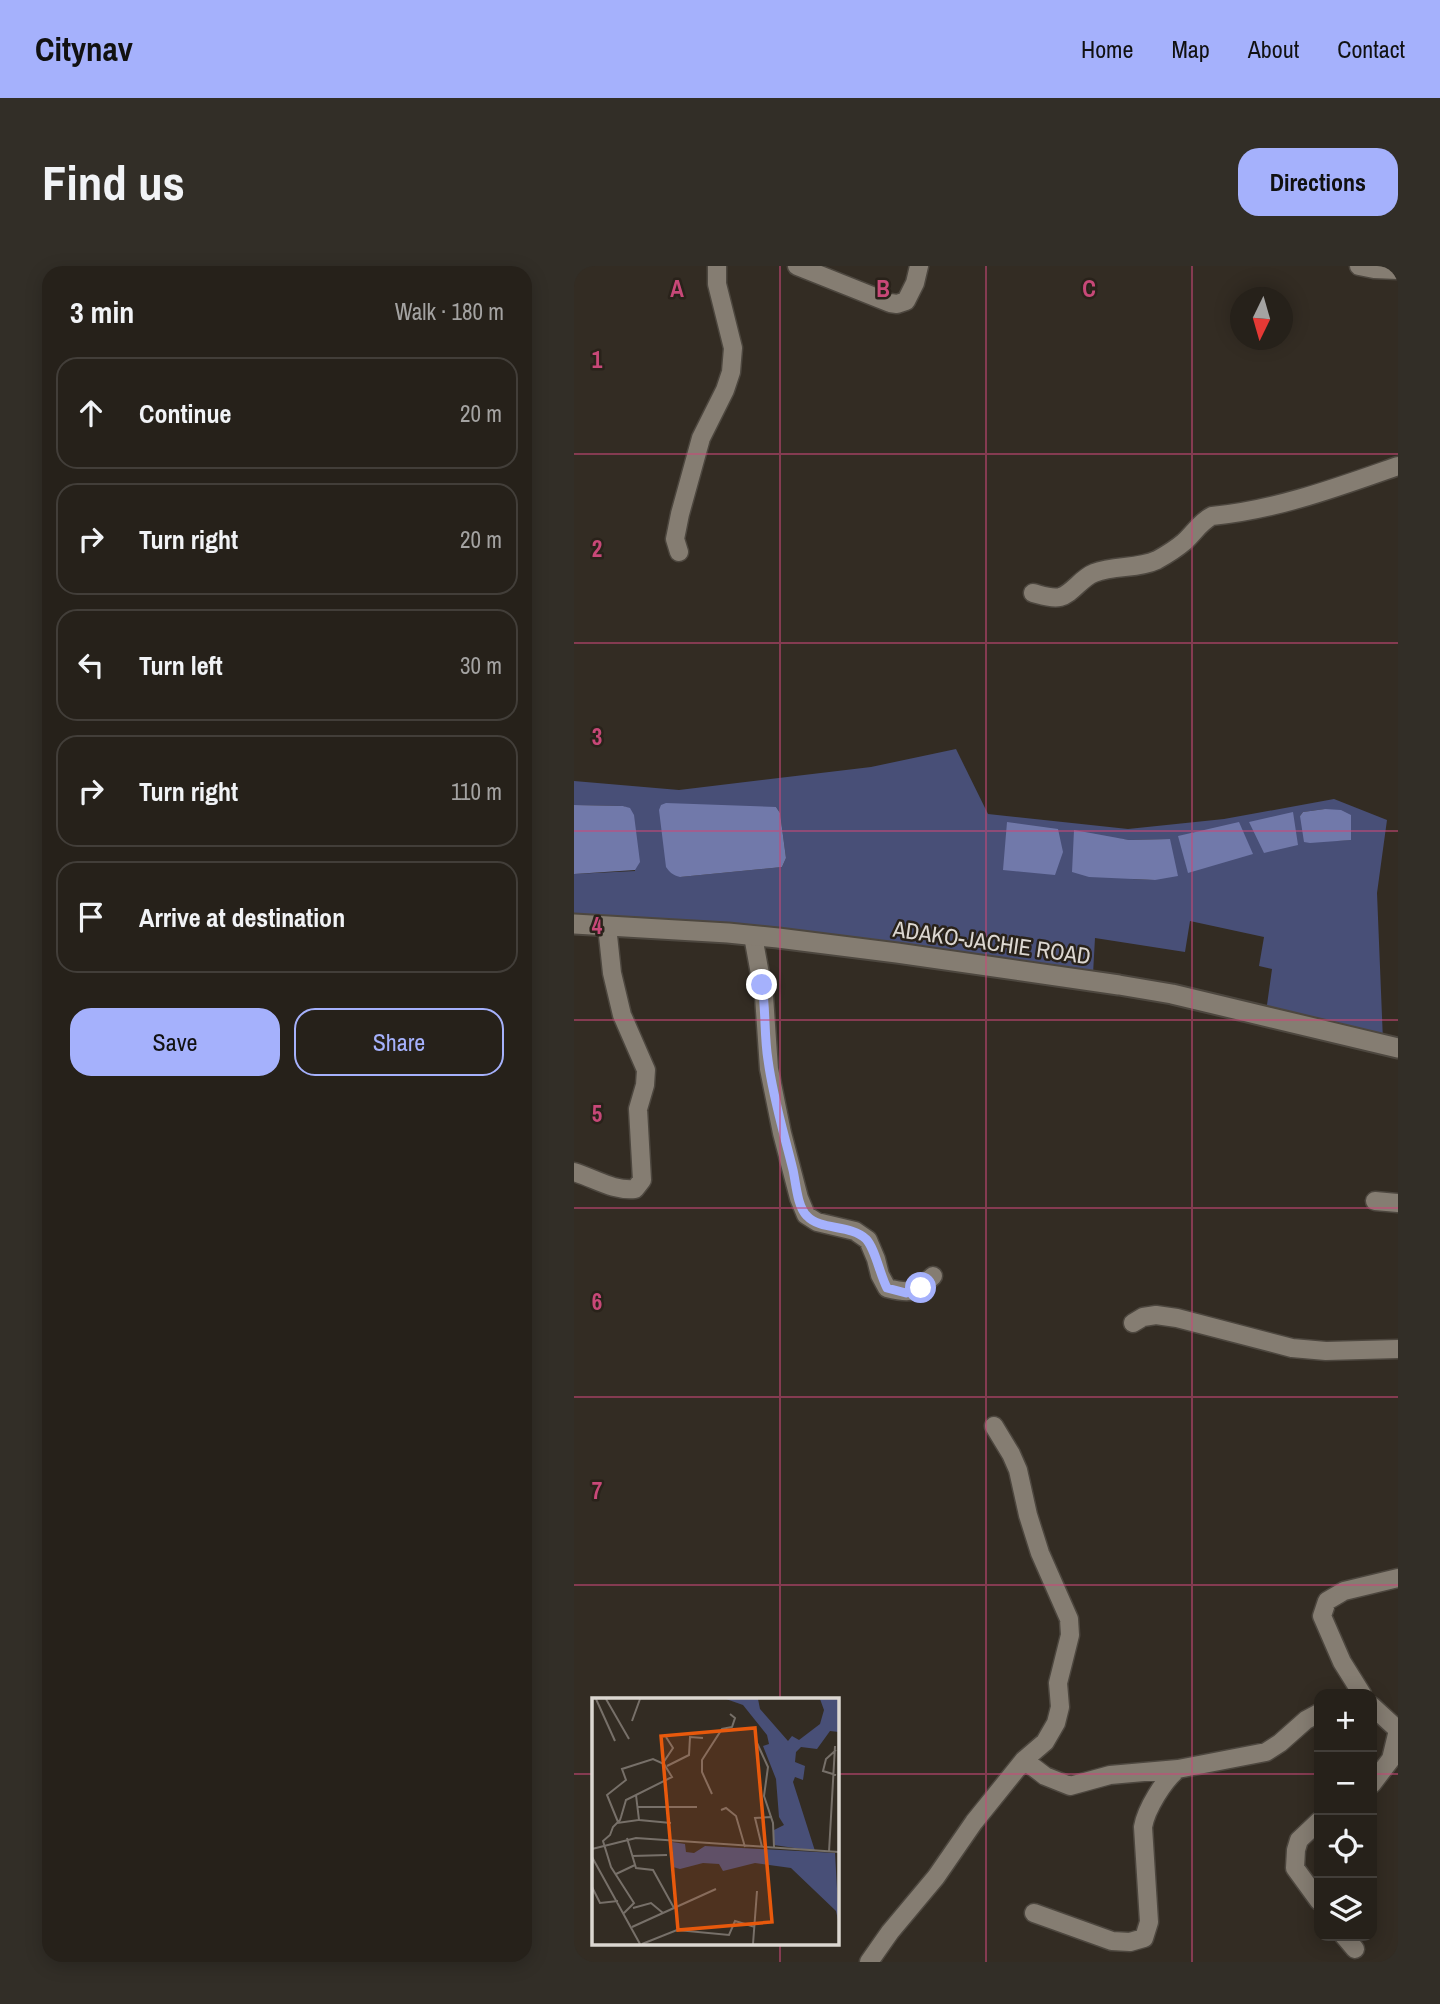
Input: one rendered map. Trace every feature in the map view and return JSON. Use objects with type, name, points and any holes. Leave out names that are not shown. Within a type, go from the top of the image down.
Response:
[{"type":"street","points":[[679,552],[675,539],[701,438],[731,372],[733,348],[717,285],[717,266]]},
{"type":"street","points":[[797,266],[897,304],[906,301],[911,293],[919,266]]},
{"type":"street","points":[[1359,266],[1398,270]]},
{"type":"street","points":[[1033,593],[1061,597],[1090,574],[1158,559],[1184,542],[1212,516],[1257,509],[1310,495],[1398,466]]},
{"type":"street","name":"ADAKO-JACHIE ROAD","points":[[574,924],[753,936],[897,953],[1172,994],[1398,1048]]},
{"type":"street","points":[[574,1172],[620,1190],[635,1189],[642,1180],[638,1108],[645,1085],[646,1070],[622,1015],[612,973],[607,926]]},
{"type":"street","points":[[753,936],[764,996],[767,1055],[775,1103],[799,1198],[806,1215],[817,1222],[855,1231],[868,1241],[887,1288],[906,1293],[921,1288],[933,1276]]},
{"type":"street","points":[[1375,1201],[1398,1203]]},
{"type":"street","points":[[1133,1323],[1143,1317],[1156,1315],[1292,1348],[1326,1351],[1398,1349]]},
{"type":"street","points":[[869,1962],[936,1877],[974,1822],[1024,1760],[1045,1742],[1056,1723],[1060,1707],[1058,1683],[1070,1634],[1069,1619],[1040,1553],[1018,1470],[994,1426]]},
{"type":"street","points":[[1359,1689],[1337,1651],[1322,1616],[1327,1601],[1344,1591],[1398,1578]]},
{"type":"street","points":[[1377,1711],[1398,1730],[1391,1759],[1377,1777]]},
{"type":"street","points":[[1024,1760],[1045,1776],[1070,1786],[1110,1775],[1178,1769],[1266,1752],[1314,1716]]},
{"type":"street","points":[[1034,1913],[1112,1941],[1130,1942],[1144,1938],[1149,1922],[1144,1817],[1170,1776],[1178,1769]]},
{"type":"street","points":[[1314,1826],[1299,1840],[1295,1868],[1314,1894]]},
{"type":"shaded area","points":[[956,749],[988,814],[1128,829],[1224,819],[1334,799],[1387,820],[1377,893],[1383,1041],[1266,1012],[1272,969],[1259,966],[1264,937],[1190,921],[1185,952],[1095,938],[1093,974],[574,917],[574,874],[635,871],[630,809],[623,806],[574,805],[574,781],[679,790],[871,767]],"holes":[[[776,807],[780,813],[786,858],[782,867],[680,877]],[[1325,809],[1351,840],[1330,841],[1300,816],[1303,812]],[[1106,837],[1129,840],[1170,839],[1155,880],[1132,879]]]},
{"type":"shaded area","points":[[574,805],[630,808],[634,815],[640,862],[635,870],[574,874]]},
{"type":"shaded area","points":[[661,805],[776,807],[780,813],[786,858],[782,867],[680,877],[674,875],[666,867],[659,810]]},
{"type":"shaded area","points":[[1341,810],[1351,815],[1351,840],[1304,842],[1300,816],[1303,812]]},
{"type":"shaded area","points":[[1293,812],[1298,845],[1264,853],[1249,822]]},
{"type":"shaded area","points":[[1007,822],[1058,829],[1063,852],[1055,875],[1003,870]]},
{"type":"shaded area","points":[[1239,822],[1253,854],[1188,873],[1178,836]]},
{"type":"shaded area","points":[[1074,830],[1129,840],[1170,839],[1178,876],[1155,880],[1089,877],[1072,872]]},
{"type":"route","points":[[762,985],[767,1055],[775,1103],[799,1198],[806,1215],[817,1222],[855,1231],[868,1241],[887,1288],[906,1293],[921,1288]]}]
